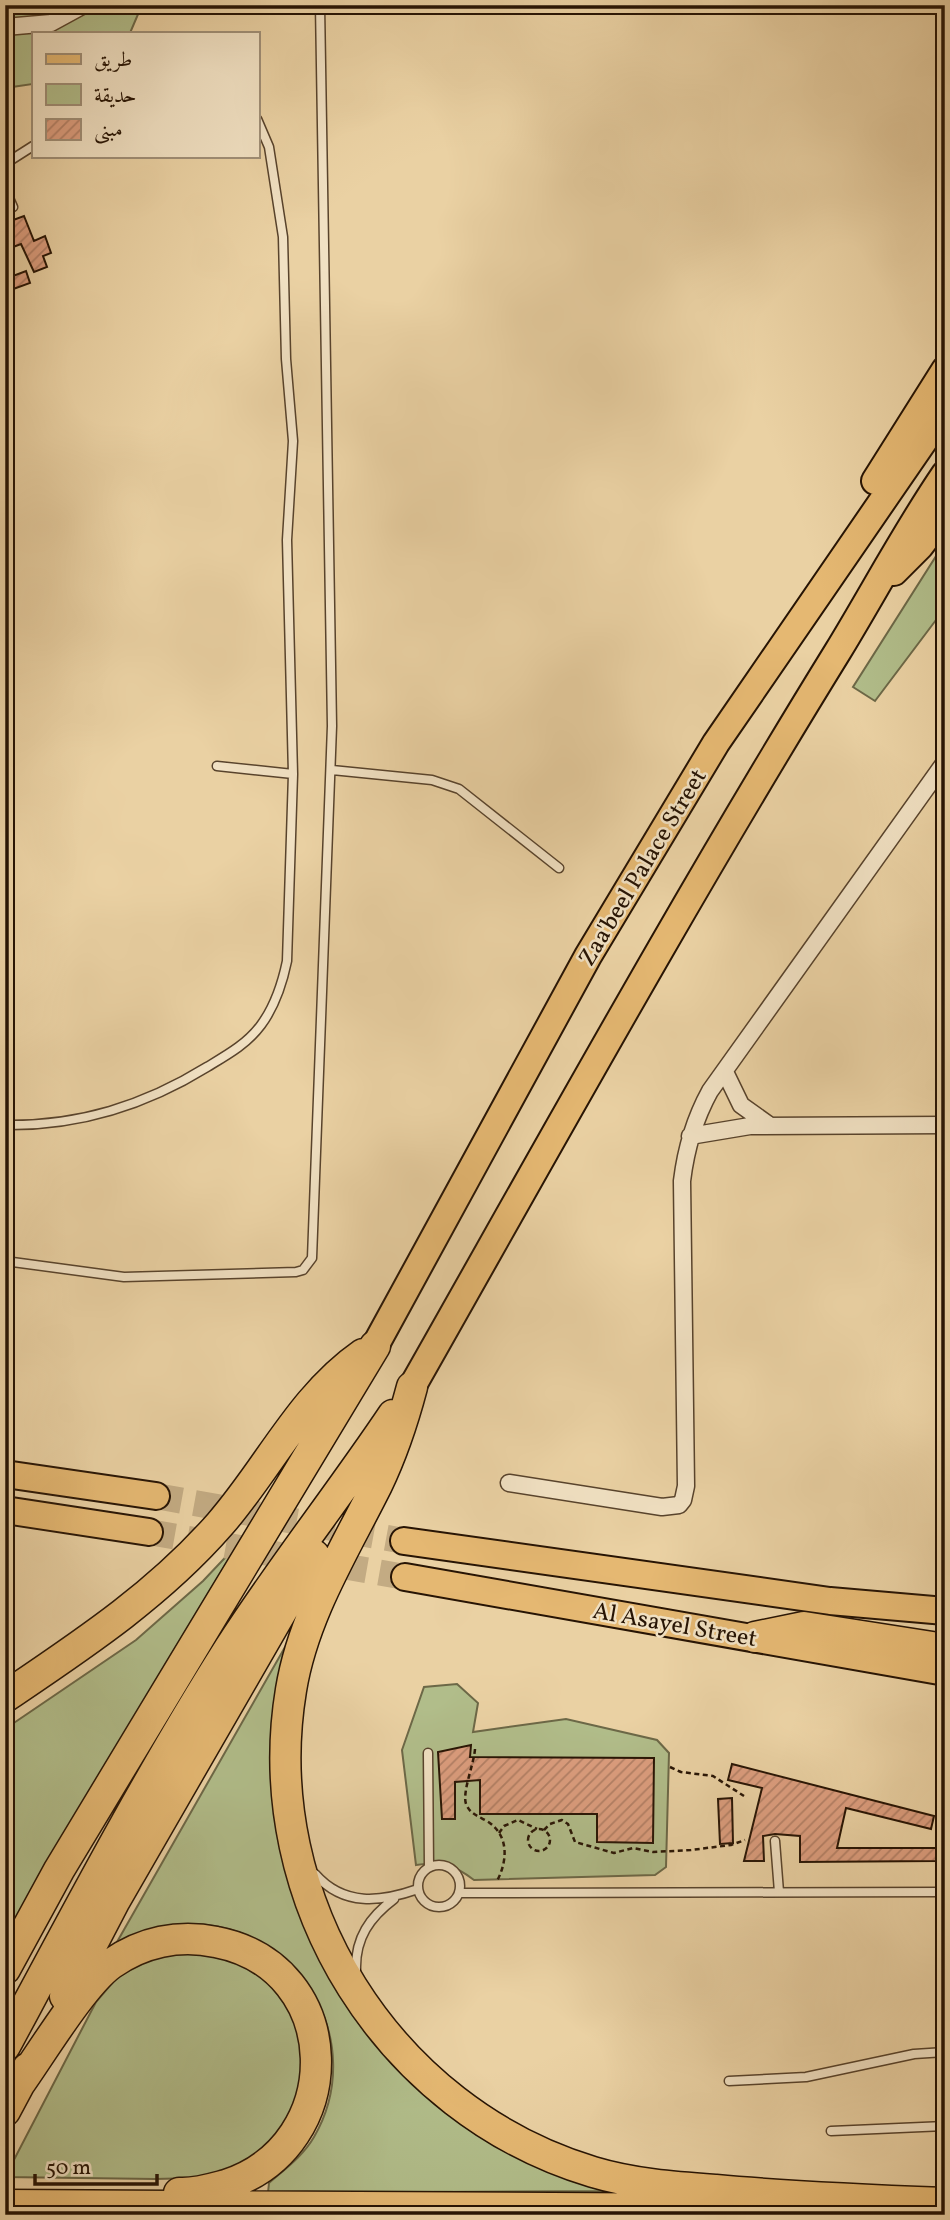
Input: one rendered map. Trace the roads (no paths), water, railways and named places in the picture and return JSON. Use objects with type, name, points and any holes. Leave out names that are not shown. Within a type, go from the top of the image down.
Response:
[{"type":"highway","points":[[5,1697],[122,1616],[176,1571],[223,1521],[327,1382],[375,1346]]},
{"type":"highway","points":[[5,1969],[59,1870],[375,1346]]},
{"type":"highway","points":[[12,2099],[102,1895],[228,1651],[304,1537],[348,1482],[412,1387]]},
{"type":"highway","points":[[412,1387],[388,1461],[318,1601],[302,1643],[291,1687],[285,1731],[284,1776],[289,1820],[309,1904],[327,1944],[364,2007],[407,2059],[447,2097],[493,2129],[542,2154],[595,2173],[649,2184],[807,2198],[945,2203]]},
{"type":"highway","points":[[755,1637],[804,1627],[945,1649]]},
{"type":"highway","points":[[5,2046],[102,1895]]},
{"type":"highway","points":[[12,2099],[90,1984],[109,1966],[130,1952],[180,1938],[206,1940],[237,1946],[265,1961],[288,1982],[305,2009],[314,2038],[317,2067],[313,2096],[302,2123],[285,2147],[270,2161],[237,2181],[185,2194],[137,2194],[96,2206]]},
{"type":"highway","points":[[5,2205],[733,2209],[807,2198]]},
{"type":"main road","points":[[836,565],[859,506],[945,370]]},
{"type":"main road","name":"Zaa'beel Palace Street","points":[[375,1346],[588,956],[716,743],[836,565],[945,411]]},
{"type":"main road","points":[[412,1387],[771,758],[879,584],[914,519],[945,474]]},
{"type":"main road","points":[[879,584],[911,556],[945,513]]},
{"type":"main road","points":[[5,1474],[156,1496]]},
{"type":"main road","points":[[5,1510],[149,1532]]},
{"type":"main road","name":"Al Asayel Street","points":[[404,1541],[830,1601],[945,1611]]},
{"type":"main road","name":"Al Asayel Street","points":[[405,1577],[945,1672]]},
{"type":"street","points":[[5,27],[51,23],[84,5]]},
{"type":"street","points":[[509,1483],[662,1507],[678,1505],[683,1500],[686,1486],[681,1207],[682,1181],[690,1136],[704,1102],[945,762]]},
{"type":"street","points":[[725,1072],[741,1105],[771,1126]]},
{"type":"street","points":[[690,1136],[730,1128],[771,1126],[945,1125]]},
{"type":"lane","points":[[5,1261],[124,1277],[296,1272],[309,1265],[313,1250],[332,769],[320,5]]},
{"type":"lane","points":[[5,1125],[83,1119],[141,1102],[178,1085],[235,1050],[260,1026],[278,995],[287,961],[293,775],[287,540],[293,441],[286,359],[285,258],[269,147],[259,124]]},
{"type":"lane","points":[[6,166],[32,147]]},
{"type":"lane","points":[[5,189],[13,207]]},
{"type":"lane","points":[[217,766],[293,775]]},
{"type":"lane","points":[[332,769],[432,780],[459,789],[558,868]]},
{"type":"lane","points":[[428,1753],[429,1867],[419,1880],[418,1889],[428,1905],[437,1908],[454,1901],[460,1885],[453,1870],[438,1865],[429,1867]]},
{"type":"lane","points":[[289,1820],[295,1842],[306,1863],[321,1881],[340,1894],[370,1900],[418,1889]]},
{"type":"lane","points":[[775,1841],[779,1892]]},
{"type":"lane","points":[[459,1893],[945,1892]]},
{"type":"lane","points":[[364,2007],[357,1987],[358,1944],[367,1924],[400,1895]]},
{"type":"lane","points":[[729,2081],[806,2077],[914,2054],[945,2052]]},
{"type":"lane","points":[[831,2131],[945,2126]]},
{"type":"tunnel","points":[[156,1496],[404,1541]]},
{"type":"tunnel","points":[[149,1532],[405,1577]]}]
